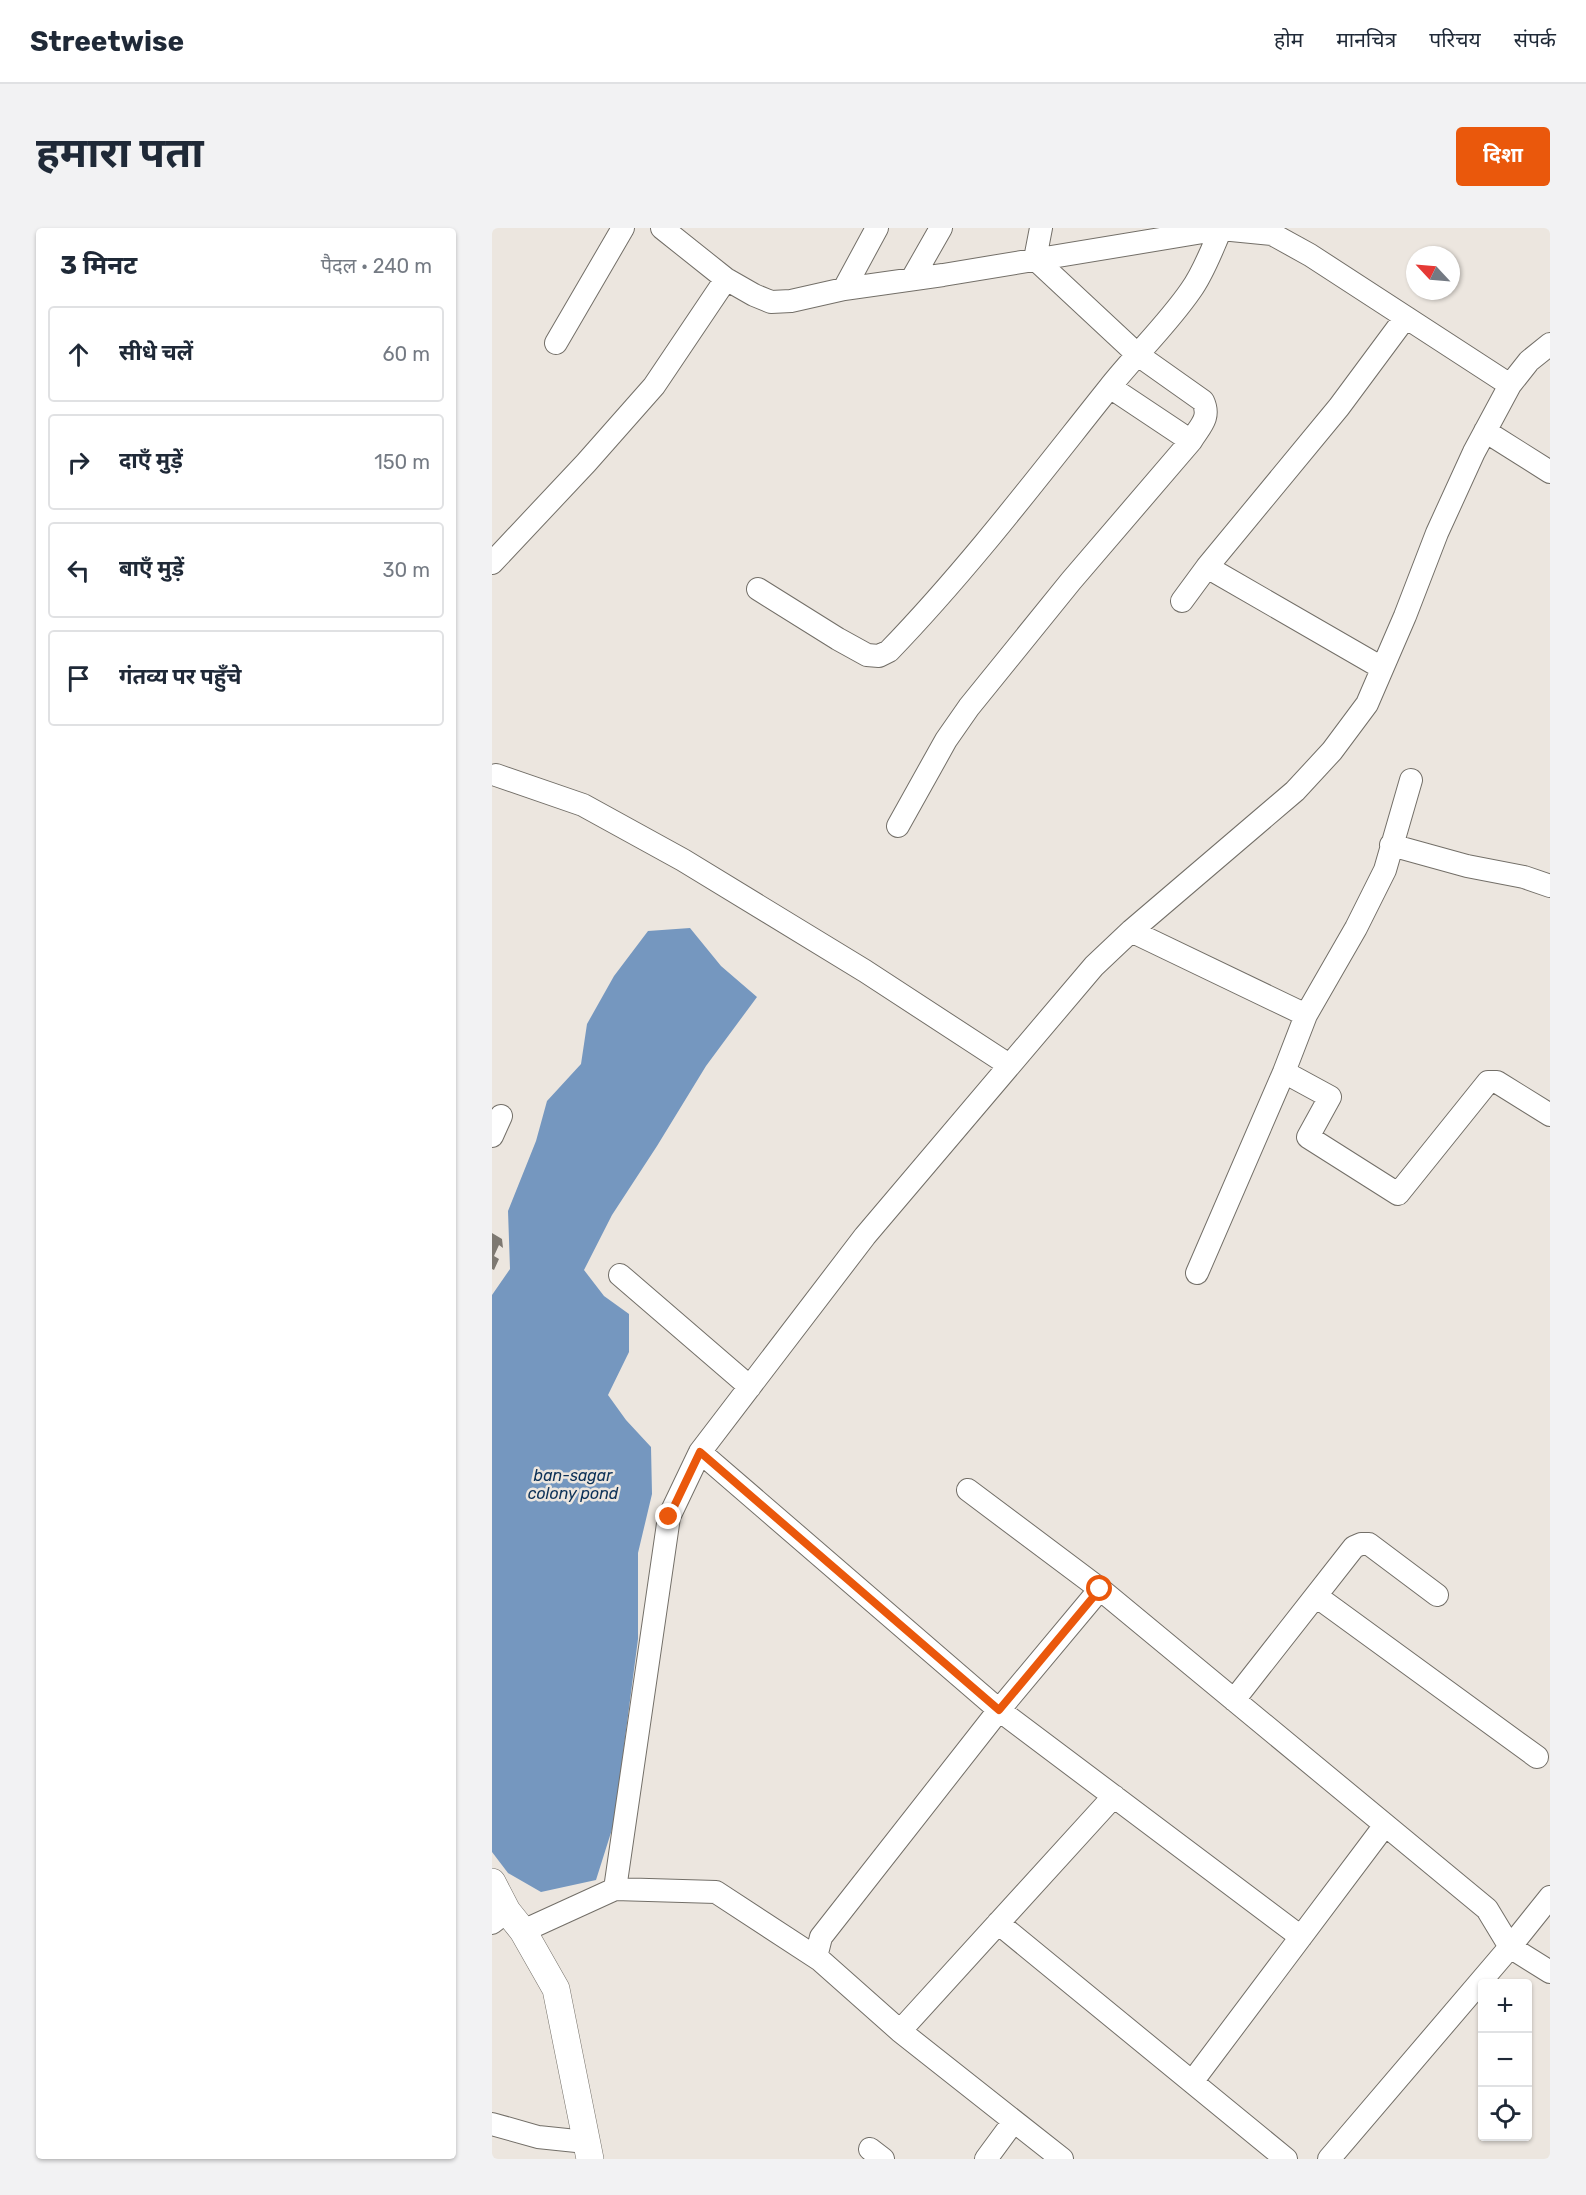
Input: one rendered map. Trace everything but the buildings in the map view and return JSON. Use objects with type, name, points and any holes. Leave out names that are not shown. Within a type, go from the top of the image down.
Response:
[{"type":"main road","points":[[492,1882],[507,1922],[556,1989],[588,2150]]},
{"type":"street","points":[[556,343],[623,228]]},
{"type":"street","points":[[662,228],[726,279],[771,302],[791,302],[844,289],[1221,229],[1272,234],[1293,244],[1510,385]]},
{"type":"street","points":[[844,289],[877,228]]},
{"type":"street","points":[[912,279],[941,228]]},
{"type":"street","points":[[1035,259],[1041,228]]},
{"type":"street","points":[[758,589],[867,655],[879,656],[889,651],[977,553],[1191,290],[1221,229]]},
{"type":"street","points":[[898,826],[946,740],[969,707],[1071,581],[1191,441],[1206,417],[1207,410],[1203,401],[1138,355],[1035,259]]},
{"type":"street","points":[[492,563],[586,463],[654,386],[726,279]]},
{"type":"street","points":[[1182,601],[1207,567],[1339,407],[1405,318]]},
{"type":"street","points":[[615,1889],[669,1517],[700,1452],[865,1236],[1094,966],[1131,931],[1295,791],[1332,751],[1367,704],[1405,616],[1437,533],[1485,431],[1510,385],[1529,361],[1550,344]]},
{"type":"street","points":[[1110,387],[1191,441]]},
{"type":"street","points":[[1485,431],[1550,472]]},
{"type":"street","points":[[1207,567],[1382,668]]},
{"type":"street","points":[[496,775],[583,804],[683,860],[865,970],[1009,1065]]},
{"type":"street","points":[[1197,1273],[1284,1072],[1306,1015],[1356,928],[1385,870],[1411,780]]},
{"type":"street","points":[[1391,845],[1467,866],[1524,877],[1550,886]]},
{"type":"street","points":[[1131,931],[1306,1015]]},
{"type":"street","points":[[1284,1072],[1330,1097],[1308,1137],[1398,1194],[1485,1083],[1497,1082],[1550,1115]]},
{"type":"street","points":[[620,1275],[750,1387]]},
{"type":"street","points":[[700,1452],[999,1710],[1301,1937]]},
{"type":"street","points":[[968,1490],[1100,1589],[1487,1909],[1510,1947],[1550,1972]]},
{"type":"street","points":[[1234,1700],[1354,1547],[1369,1544],[1437,1595]]},
{"type":"street","points":[[820,1960],[817,1953],[821,1937],[999,1710],[1100,1589]]},
{"type":"street","points":[[1316,1596],[1537,1757]]},
{"type":"street","points":[[900,2031],[1114,1796]]},
{"type":"street","points":[[1192,2082],[1385,1825]]},
{"type":"street","points":[[507,1922],[615,1889],[716,1892],[820,1960],[900,2031],[1062,2159]]},
{"type":"street","points":[[1335,2157],[1550,1898]]},
{"type":"street","points":[[998,1923],[1286,2159]]},
{"type":"street","points":[[986,2159],[1014,2121]]},
{"type":"street","points":[[492,2124],[588,2150]]},
{"type":"water","name":"ban-sagar colony pond","points":[[690,928],[721,966],[757,997],[706,1066],[612,1215],[584,1270],[604,1296],[629,1314],[629,1352],[608,1395],[626,1420],[651,1447],[652,1494],[638,1553],[638,1639],[614,1823],[596,1880],[541,1892],[508,1873],[492,1852],[492,1295],[510,1269],[508,1211],[536,1141],[547,1101],[581,1064],[587,1024],[614,976],[648,931]]},
{"type":"route","points":[[669,1517],[700,1452],[999,1710],[1100,1589]]}]
